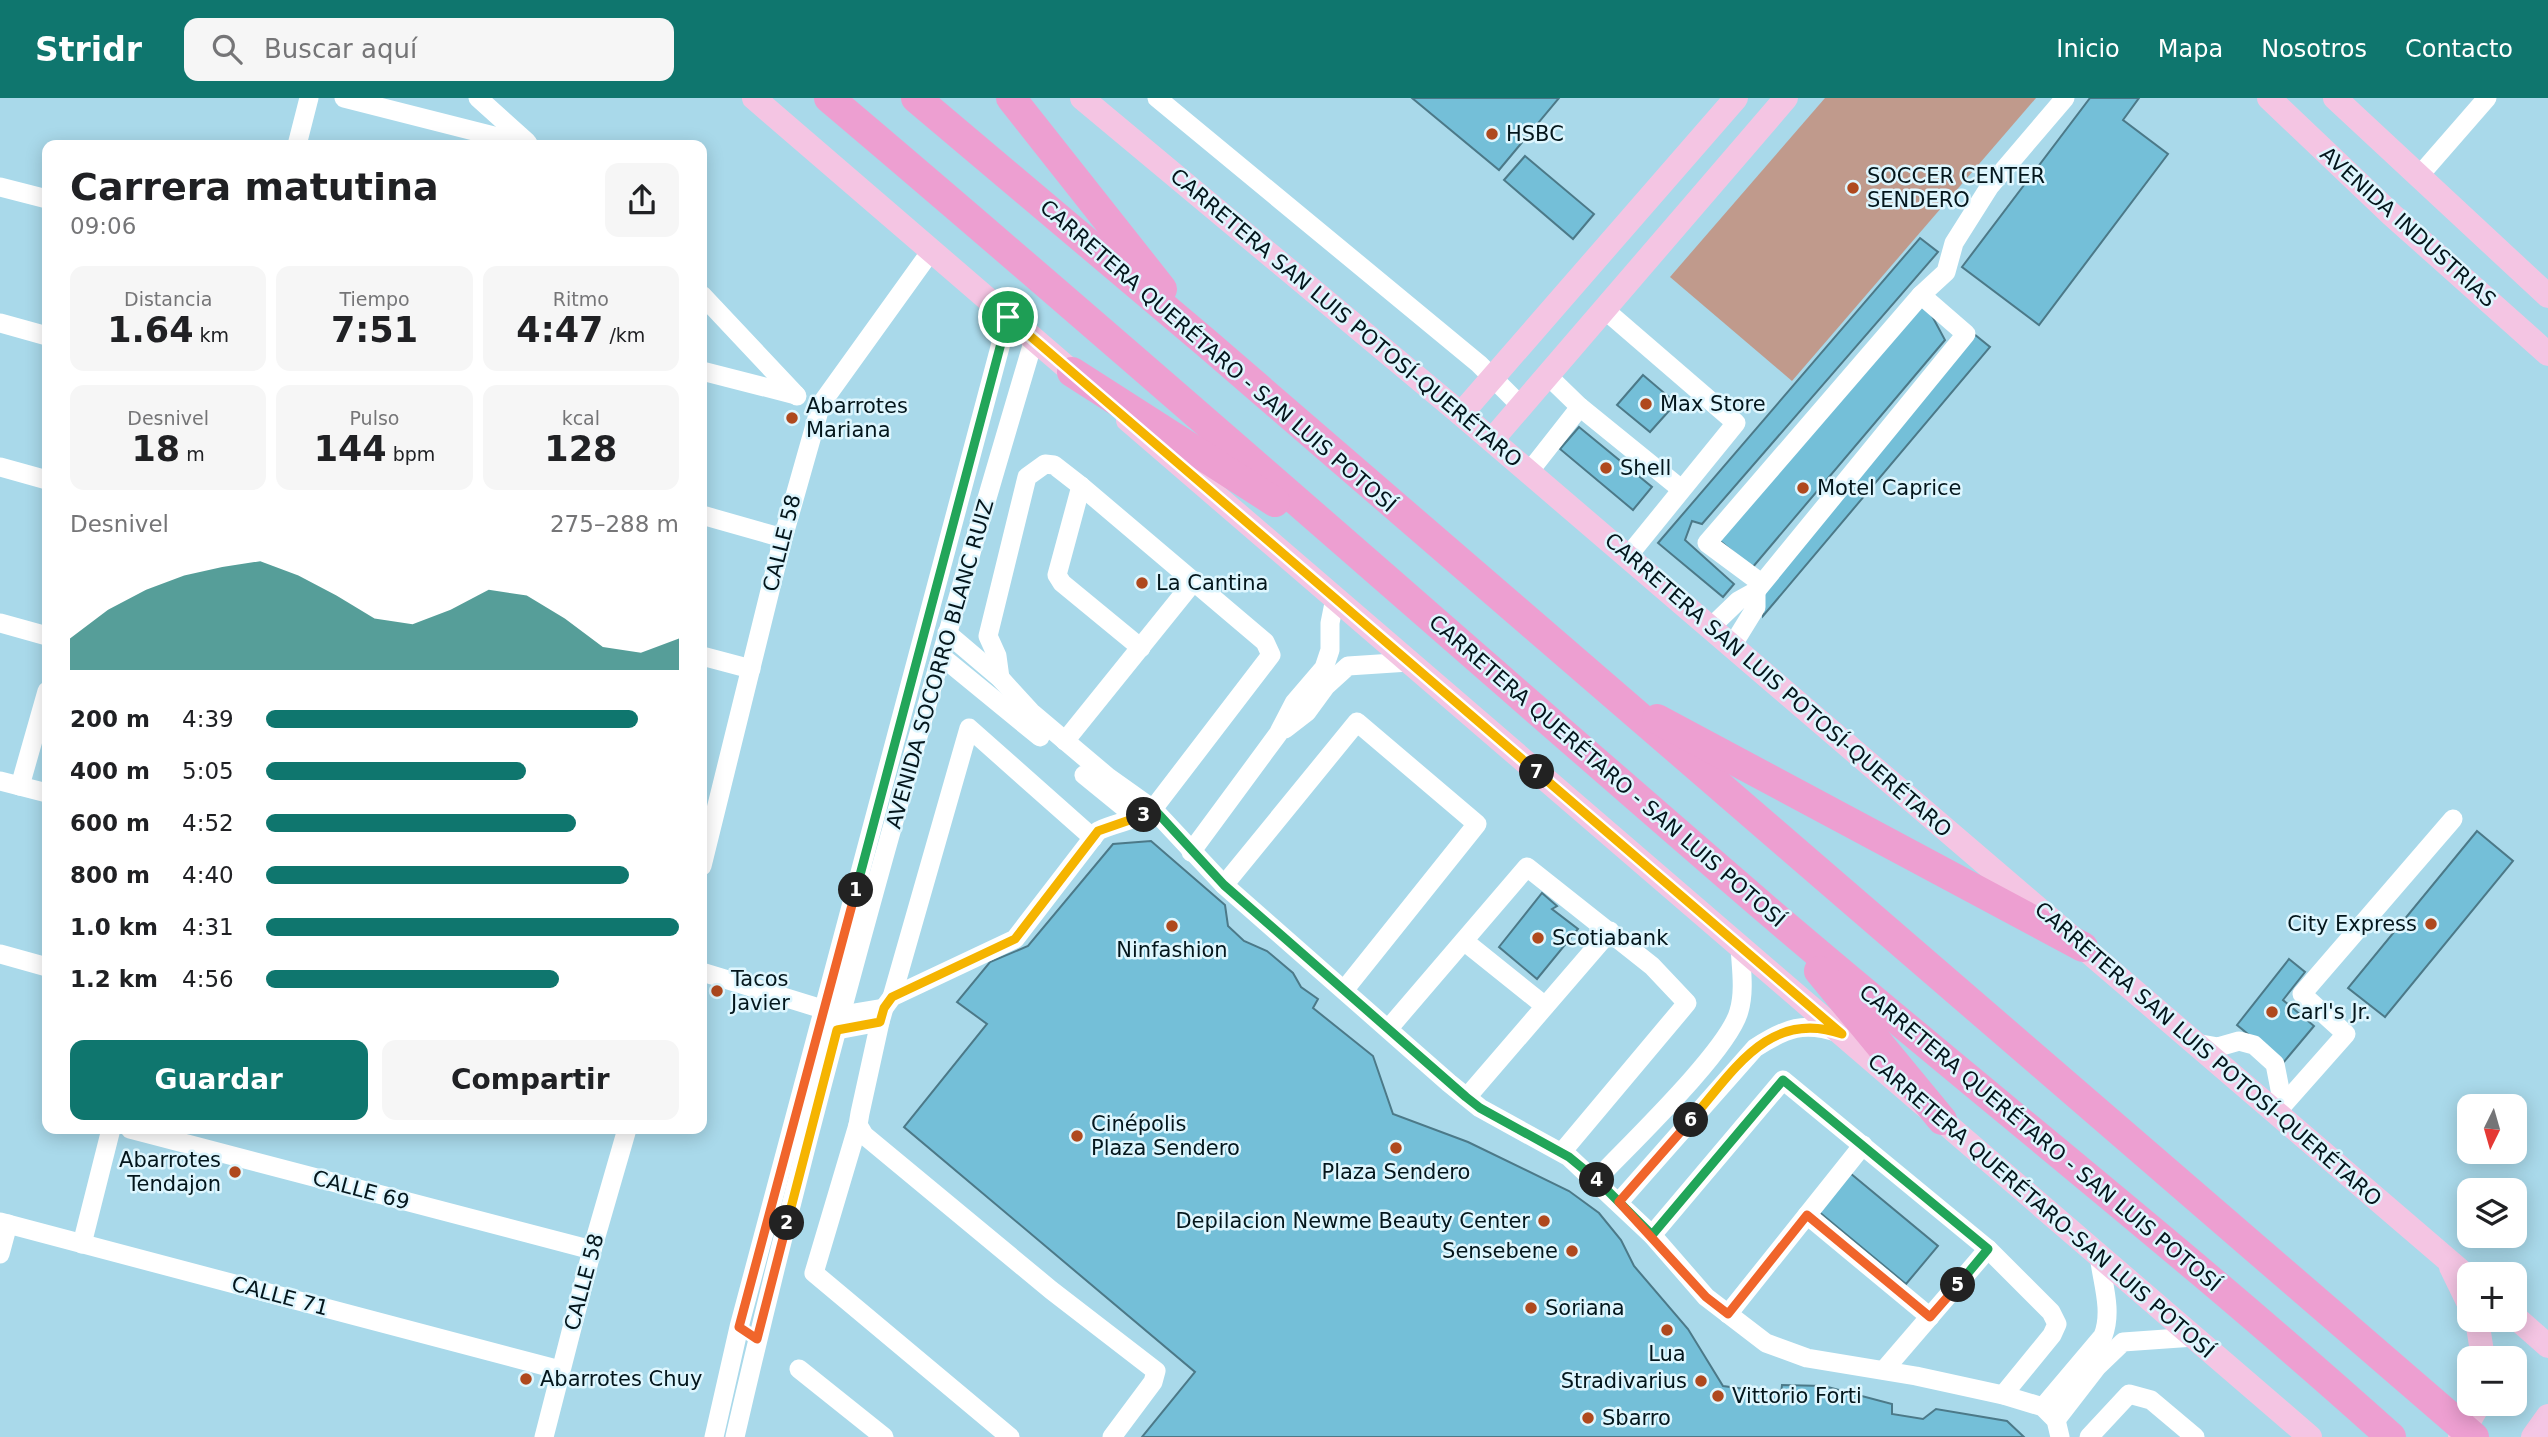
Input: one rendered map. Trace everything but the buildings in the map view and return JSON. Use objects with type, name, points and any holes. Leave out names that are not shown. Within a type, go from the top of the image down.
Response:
[{"type":"highway","name":"CARRETERA QUERÉTARO - SAN LUIS POTOSÍ","points":[[829,98],[1168,388],[1772,914],[2329,1381],[2391,1437]]},
{"type":"highway","name":"CARRETERA QUERÉTARO - SAN LUIS POTOSÍ","points":[[916,98],[1203,341],[1609,694],[2474,1437]]},
{"type":"highway","points":[[1011,98],[1203,341]]},
{"type":"highway","points":[[1072,372],[1356,554]]},
{"type":"highway","points":[[1609,694],[2082,947]]},
{"type":"highway","points":[[1772,914],[1942,1120]]},
{"type":"main road","name":"CARRETERA QUERÉTARO-SAN LUIS POTOSÍ","points":[[754,98],[2310,1437]]},
{"type":"main road","name":"CARRETERA SAN LUIS POTOSÍ-QUERÉTARO","points":[[1082,98],[1492,440],[2196,1044],[2280,1109],[2457,1268]]},
{"type":"main road","points":[[1461,414],[1736,98]]},
{"type":"main road","points":[[1492,440],[1786,98]]},
{"type":"main road","name":"AVENIDA INDUSTRIAS","points":[[2269,98],[2392,215],[2548,354]]},
{"type":"main road","name":"AVENIDA INDUSTRIAS","points":[[2334,98],[2548,296]]},
{"type":"main road","points":[[1599,254],[1630,281]]},
{"type":"main road","points":[[2447,1259],[2457,1279]]},
{"type":"main road","points":[[2527,1328],[2548,1346]]},
{"type":"main road","points":[[2460,1437],[2472,1416]]},
{"type":"main road","points":[[2533,1437],[2548,1416]]},
{"type":"street","points":[[298,140],[309,98]]},
{"type":"street","points":[[344,98],[510,140]]},
{"type":"street","points":[[478,98],[524,140]]},
{"type":"street","points":[[1157,98],[1492,377],[1521,406]]},
{"type":"street","points":[[1758,587],[1707,543],[1921,295],[1946,272],[1954,243],[1997,176],[2065,98]]},
{"type":"street","points":[[1985,195],[2004,182],[2079,98]]},
{"type":"street","points":[[2419,176],[2487,98]]},
{"type":"street","points":[[0,187],[42,198]]},
{"type":"street","name":"CALLE 58","points":[[708,818],[751,669],[783,538],[821,404],[931,251]]},
{"type":"street","points":[[1711,627],[1738,601],[1758,587],[1966,334],[1921,295]]},
{"type":"street","points":[[707,300],[797,396]]},
{"type":"street","points":[[1605,310],[1736,423],[1628,556]]},
{"type":"street","name":"AVENIDA SOCORRO BLANC RUIZ","points":[[734,1437],[831,1020],[1008,317]]},
{"type":"street","points":[[0,323],[42,335]]},
{"type":"street","name":"AVENIDA SOCORRO BLANC RUIZ","points":[[714,1437],[739,1327],[1034,339]]},
{"type":"street","points":[[707,372],[821,404]]},
{"type":"street","points":[[1547,375],[1580,407],[1681,489]]},
{"type":"street","points":[[1529,472],[1580,407]]},
{"type":"street","points":[[982,417],[995,413],[1003,416],[1008,425]]},
{"type":"street","points":[[707,974],[831,1020],[885,1009],[1015,939],[1098,831],[1146,814],[1271,655],[1265,642],[1081,485],[1054,465],[1045,464],[1027,477],[988,636],[997,656],[1000,678]]},
{"type":"street","points":[[0,467],[42,479]]},
{"type":"street","points":[[1081,485],[1057,575],[1062,583],[1141,648]]},
{"type":"street","points":[[707,516],[783,538]]},
{"type":"street","points":[[1065,741],[1194,582]]},
{"type":"street","points":[[1732,646],[1756,607],[1758,587]]},
{"type":"street","points":[[1191,852],[1279,734],[1294,703],[1324,668],[1330,650],[1330,623],[1335,598]]},
{"type":"street","points":[[0,623],[42,635]]},
{"type":"street","points":[[947,633],[1000,678],[1031,712],[1108,777],[1146,814]]},
{"type":"street","points":[[941,656],[1146,814],[1466,1097],[1480,1108],[1562,1152],[1596,1180],[1652,1235],[1706,1297],[1766,1343],[1826,1363],[1884,1370],[2003,1395],[2053,1421]]},
{"type":"street","points":[[707,657],[751,669]]},
{"type":"street","points":[[1279,734],[1307,712],[1326,686],[1348,666],[1409,662]]},
{"type":"street","points":[[20,786],[42,709]]},
{"type":"street","points":[[1224,885],[1357,722],[1399,756],[1477,824],[1345,989]]},
{"type":"street","points":[[1010,1437],[814,1273],[858,1125],[885,1009],[969,728],[1093,838]]},
{"type":"street","points":[[0,781],[42,792]]},
{"type":"street","points":[[2280,1109],[2346,1034],[2302,994],[2453,820]]},
{"type":"street","points":[[1389,1028],[1527,867],[1652,966],[1687,1003],[1562,1152]]},
{"type":"street","points":[[1466,1097],[1610,931]]},
{"type":"street","points":[[1464,941],[1545,1006]]},
{"type":"street","points":[[1596,1180],[1678,1093],[1733,1027],[1740,1009],[1740,946]]},
{"type":"street","points":[[0,954],[42,966]]},
{"type":"street","points":[[1619,1202],[1755,1048],[1776,1034],[1798,1027],[1819,1026],[1842,1034]]},
{"type":"street","points":[[2196,1044],[2218,1047],[2239,1041],[2254,1045],[2275,1064],[2280,1109]]},
{"type":"street","points":[[1652,1235],[1783,1080],[1988,1249],[2051,1312],[2057,1324],[2053,1335],[2003,1395]]},
{"type":"street","points":[[858,1125],[864,1135],[1002,1250],[1156,1371],[1153,1382],[1112,1437]]},
{"type":"street","points":[[82,1244],[110,1134]]},
{"type":"street","name":"CALLE 69","points":[[149,1134],[592,1251]]},
{"type":"street","name":"CALLE 58","points":[[544,1437],[626,1134]]},
{"type":"street","points":[[1728,1314],[1863,1145]]},
{"type":"street","points":[[1807,1215],[1930,1317]]},
{"type":"street","points":[[0,1254],[4,1223]]},
{"type":"street","name":"CALLE 71","points":[[4,1223],[560,1370]]},
{"type":"street","points":[[1884,1370],[1988,1249]]},
{"type":"street","points":[[2053,1421],[2107,1327],[2109,1309],[2103,1293],[2099,1255]]},
{"type":"street","points":[[739,1327],[757,1339]]},
{"type":"street","points":[[2053,1421],[2097,1367],[2123,1342],[2194,1337]]},
{"type":"street","points":[[799,1369],[884,1437]]},
{"type":"street","points":[[2090,1437],[2129,1394],[2151,1400],[2195,1437]]},
{"type":"shaded area","name":"SOCCER CENTER SENDERO","points":[[1825,98],[2036,98],[1792,381],[1670,277]]},
{"type":"place","name":"HSBC","points":[[1492,134]]},
{"type":"place","name":"SOCCER CENTER SENDERO","points":[[1853,188]]},
{"type":"place","name":"Max Store","points":[[1646,404]]},
{"type":"place","name":"Abarrotes Mariana","points":[[792,418]]},
{"type":"place","name":"Shell","points":[[1606,468]]},
{"type":"place","name":"Motel Caprice","points":[[1803,488]]},
{"type":"place","name":"La Cantina","points":[[1142,583]]},
{"type":"place","name":"City Express","points":[[2431,924]]},
{"type":"place","name":"Ninfashion","points":[[1172,926]]},
{"type":"place","name":"Scotiabank","points":[[1538,938]]},
{"type":"place","name":"Tacos Javier","points":[[717,991]]},
{"type":"place","name":"Carl's Jr.","points":[[2272,1012]]},
{"type":"place","name":"Cinépolis Plaza Sendero","points":[[1077,1136]]},
{"type":"place","name":"Plaza Sendero","points":[[1396,1148]]},
{"type":"place","name":"Abarrotes Tendajon","points":[[235,1172]]},
{"type":"place","name":"Depilacion Newme Beauty Center","points":[[1544,1221]]},
{"type":"place","name":"Sensebene","points":[[1572,1251]]},
{"type":"place","name":"Soriana","points":[[1531,1308]]},
{"type":"place","name":"Lua","points":[[1667,1330]]},
{"type":"place","name":"Abarrotes Chuy","points":[[526,1379]]},
{"type":"place","name":"Stradivarius","points":[[1701,1381]]},
{"type":"place","name":"Vittorio Forti","points":[[1718,1396]]},
{"type":"place","name":"Sbarro","points":[[1588,1418]]},
{"type":"route","points":[[1008,317],[739,1327],[757,1339],[837,1030],[880,1022],[884,1008],[892,997],[922,981],[1001,948],[1015,939],[1098,831],[1118,822],[1138,819],[1153,808],[1224,885],[1449,1083],[1480,1108],[1569,1157],[1652,1235],[1783,1080],[1988,1249],[1930,1317],[1807,1215],[1728,1314],[1706,1297],[1652,1235],[1619,1202],[1755,1048],[1776,1034],[1798,1027],[1819,1026],[1842,1034],[1008,317]]}]
